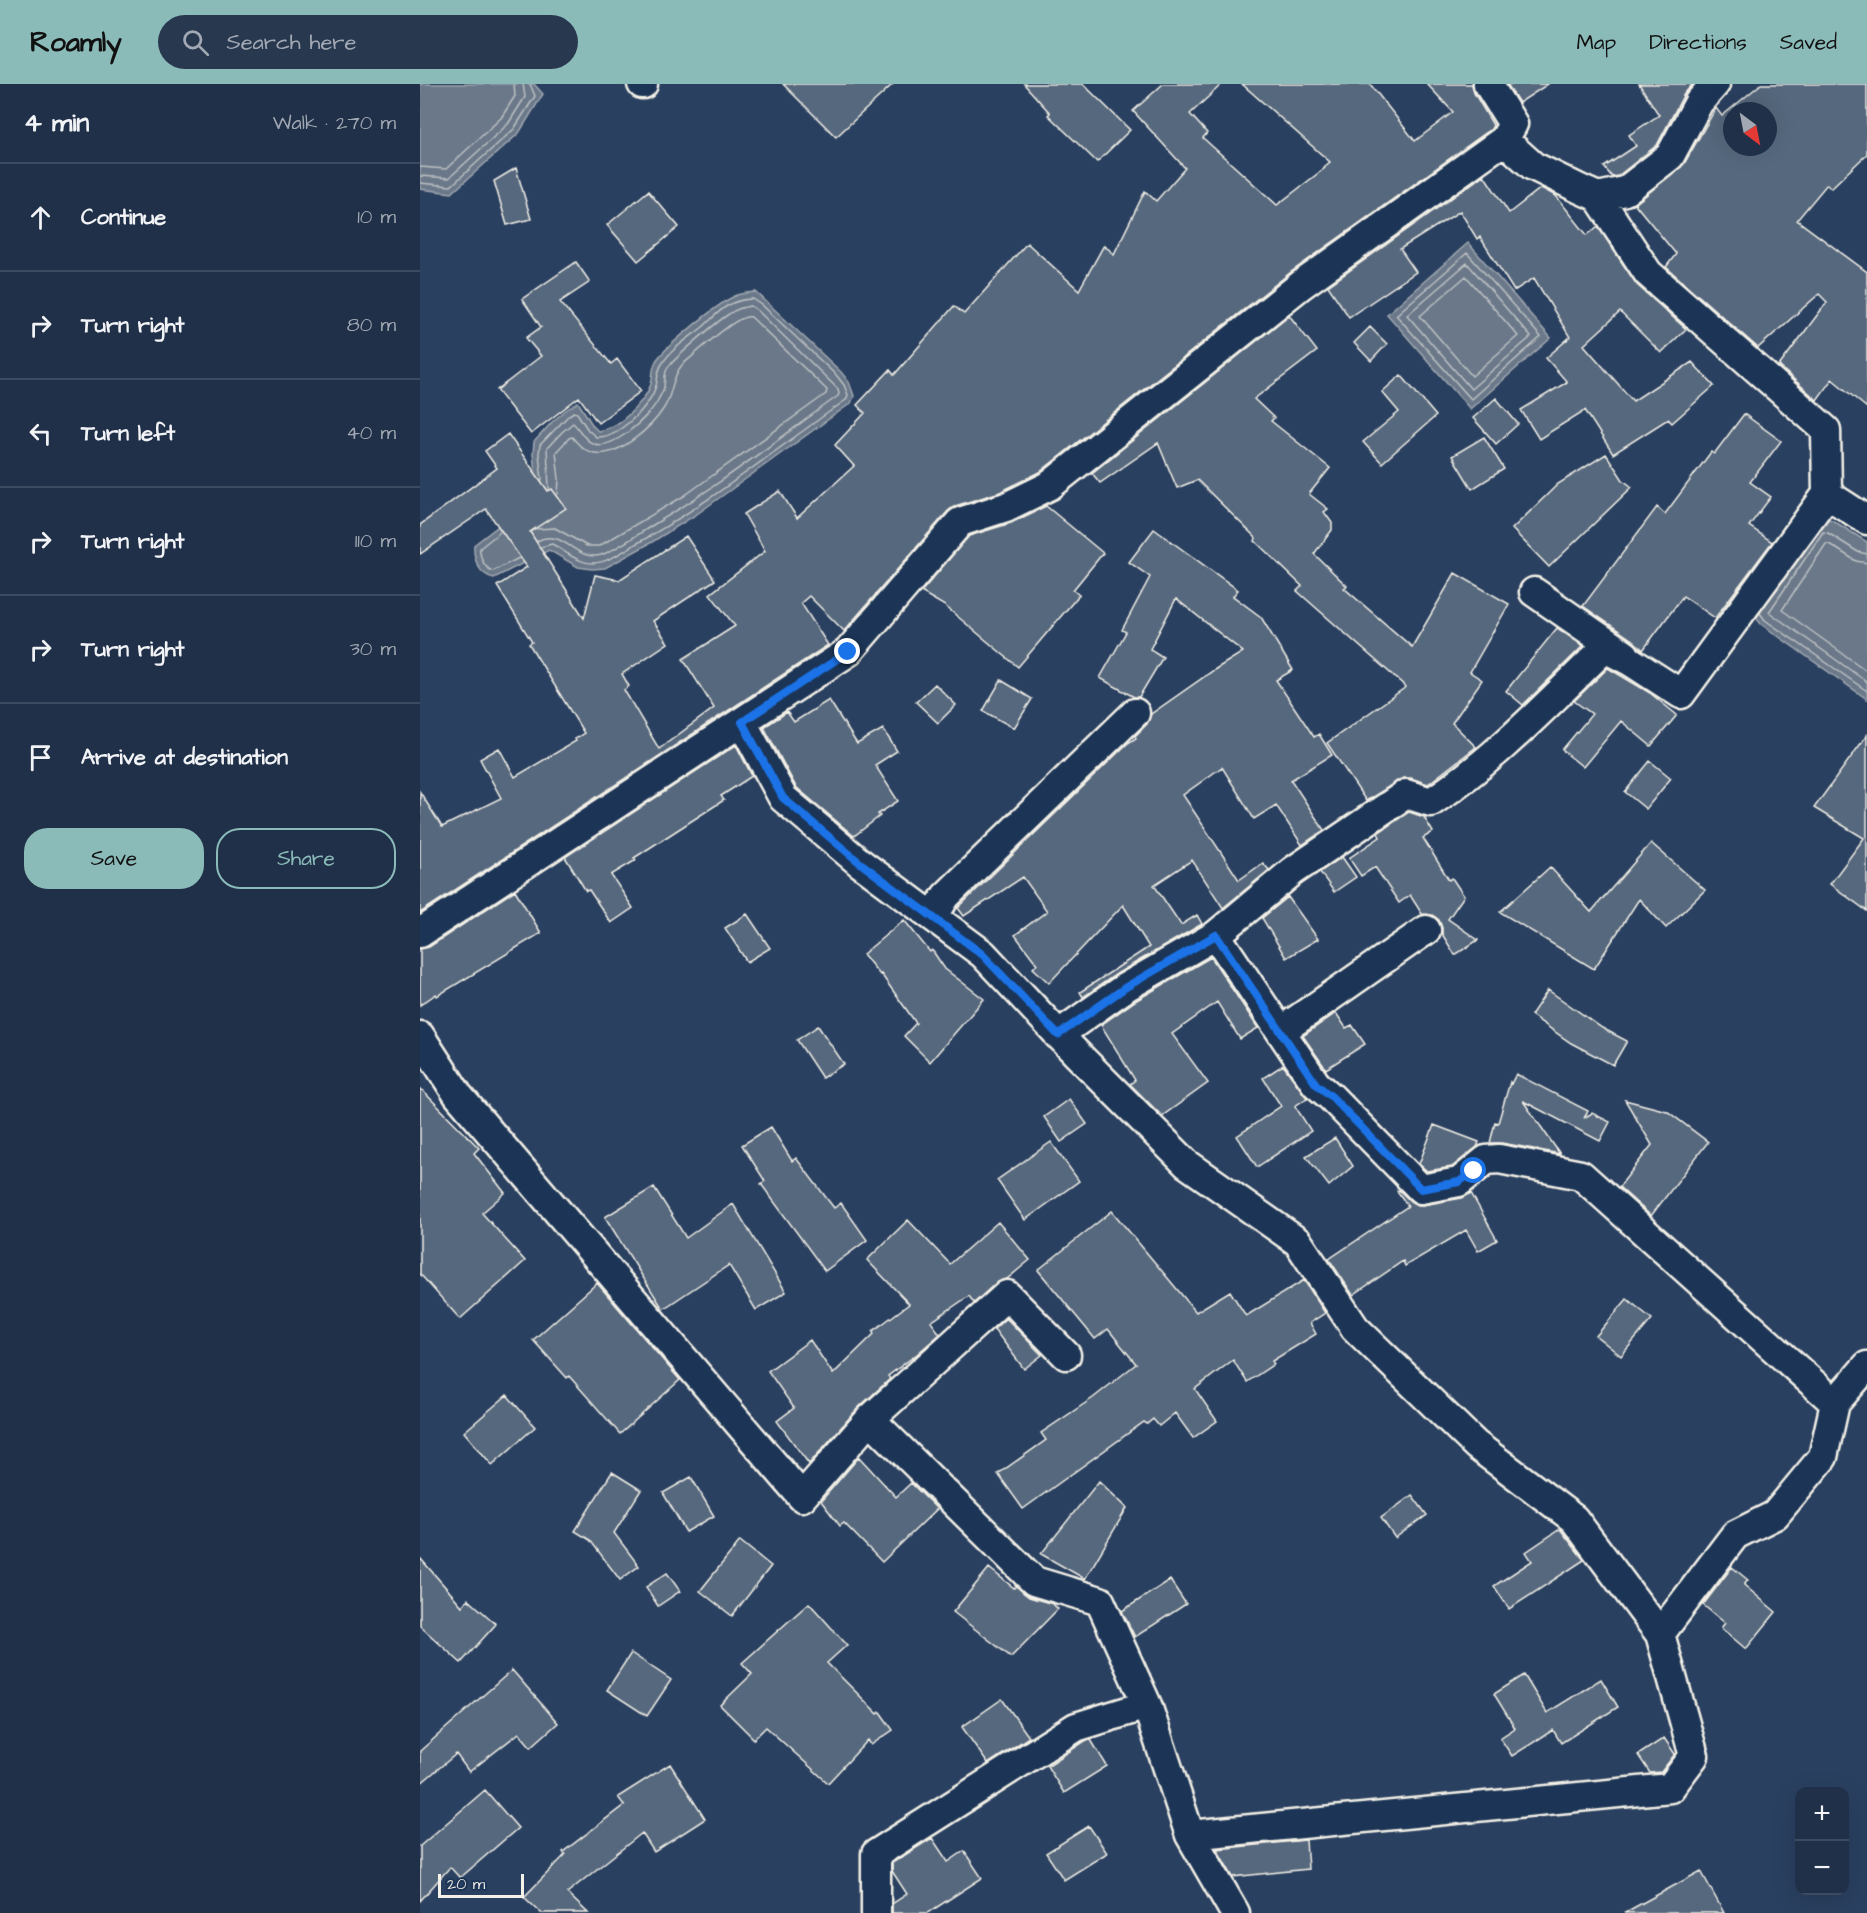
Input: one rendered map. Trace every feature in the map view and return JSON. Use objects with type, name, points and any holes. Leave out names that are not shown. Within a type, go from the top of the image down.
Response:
[{"type":"street","points":[[420,933],[848,652],[960,522],[1006,507],[1048,486],[1301,285],[1504,140],[1513,124],[1488,84]]},
{"type":"street","points":[[1598,197],[1625,191],[1670,156],[1699,102],[1715,84]]},
{"type":"street","points":[[1504,140],[1533,166],[1598,197],[1648,273],[1826,430],[1827,494],[1681,694]]},
{"type":"street","points":[[1827,494],[1867,520]]},
{"type":"street","points":[[1534,592],[1681,694]]},
{"type":"street","points":[[1058,1035],[1126,987],[1216,935],[1293,871],[1406,794],[1431,802],[1451,789],[1515,734],[1605,648],[1630,661],[1681,694]]},
{"type":"street","points":[[933,917],[946,896],[1135,713]]},
{"type":"street","points":[[742,722],[783,798],[859,862],[982,954],[1058,1035],[1187,1164],[1298,1242],[1355,1328],[1476,1445],[1574,1519],[1660,1634],[1694,1756],[1670,1788],[1190,1836]]},
{"type":"street","points":[[1281,1031],[1426,930]]},
{"type":"street","points":[[1216,935],[1316,1084],[1332,1097],[1421,1189],[1459,1182],[1486,1160],[1499,1159],[1581,1175],[1835,1403]]},
{"type":"street","points":[[420,1036],[458,1095],[802,1497],[870,1419],[1007,1295],[1066,1354]]},
{"type":"street","points":[[1660,1634],[1736,1535],[1775,1515],[1823,1457],[1835,1403],[1867,1366]]},
{"type":"street","points":[[870,1419],[1034,1581],[1100,1601],[1147,1705],[1190,1836],[1235,1913]]},
{"type":"street","points":[[876,1913],[876,1854],[1076,1727],[1147,1705]]},
{"type":"water","points":[[420,84],[534,84],[543,94],[519,133],[452,193],[420,189]]},
{"type":"water","points":[[1468,243],[1551,338],[1470,409],[1387,314]]},
{"type":"water","points":[[756,292],[841,372],[849,382],[854,396],[851,403],[697,514],[605,568],[578,567],[549,550],[494,578],[484,574],[476,561],[474,545],[518,511],[536,481],[534,442],[552,422],[578,402],[598,431],[617,424],[629,414],[649,390],[656,361],[669,346],[726,301],[738,295]]},
{"type":"water","points":[[1817,516],[1832,520],[1867,542],[1867,699],[1761,624],[1752,613]]},
{"type":"building","points":[[783,84],[893,84],[836,137]]},
{"type":"building","points":[[1024,84],[1083,84],[1130,130],[1097,162],[1048,115],[1050,113]]},
{"type":"building","points":[[1163,84],[1222,84],[1190,114],[1207,133],[1203,138],[1277,205],[1330,162],[1242,84],[1370,84],[1415,141],[1453,112],[1427,84],[1472,84],[1474,93],[1493,125],[1491,129],[1291,272],[1040,472],[1000,492],[955,506],[948,511],[844,631],[809,596],[801,603],[828,645],[420,913],[420,792],[442,827],[501,798],[480,759],[499,748],[515,777],[576,741],[575,739],[584,733],[529,644],[532,642],[497,586],[527,567],[486,509],[420,554],[420,525],[497,468],[485,451],[508,434],[548,491],[552,489],[566,508],[530,532],[584,618],[595,575],[619,580],[686,536],[715,580],[653,621],[668,643],[622,674],[629,686],[624,690],[659,749],[714,708],[683,659],[735,626],[710,594],[765,551],[744,514],[780,491],[797,518],[854,466],[835,445],[865,413],[857,405],[890,370],[894,375],[954,306],[964,314],[1027,243],[1079,290],[1104,245],[1114,254],[1145,191],[1156,201],[1185,168],[1133,111]]},
{"type":"building","points":[[1507,84],[1548,84],[1519,103]]},
{"type":"building","points":[[1639,84],[1693,84],[1684,94],[1657,145],[1618,176],[1612,177],[1604,167],[1636,146],[1629,135],[1659,115]]},
{"type":"building","points":[[1761,84],[1867,84],[1867,154],[1831,188],[1827,184],[1797,220],[1867,272],[1867,408],[1832,379],[1817,400],[1779,366],[1827,302],[1819,294],[1758,348],[1666,267],[1676,254],[1635,204],[1684,164],[1716,108],[1723,115],[1723,156],[1777,156],[1777,102],[1739,102]]},
{"type":"building","points":[[516,168],[531,219],[507,225],[494,181]]},
{"type":"building","points":[[1484,175],[1509,213],[1541,188],[1556,196],[1587,235],[1598,227],[1637,285],[1686,329],[1661,353],[1620,312],[1584,345],[1633,401],[1692,362],[1714,386],[1672,423],[1668,419],[1613,454],[1585,410],[1539,439],[1521,410],[1567,382],[1546,358],[1570,337],[1534,278],[1514,291],[1480,237],[1477,239],[1460,211],[1400,249],[1416,272],[1349,317],[1328,286]]},
{"type":"building","points":[[648,191],[679,227],[638,261],[607,225]]},
{"type":"building","points":[[576,262],[590,282],[560,302],[611,364],[617,359],[641,391],[598,423],[579,397],[531,434],[497,390],[541,356],[526,338],[541,327],[522,299]]},
{"type":"building","points":[[1289,315],[1317,351],[1254,399],[1274,418],[1271,421],[1330,468],[1309,494],[1328,509],[1324,512],[1332,523],[1332,530],[1314,554],[1347,586],[1344,588],[1412,647],[1455,573],[1509,604],[1470,672],[1482,680],[1452,723],[1476,747],[1428,784],[1411,778],[1403,778],[1366,801],[1327,743],[1406,687],[1297,591],[1302,586],[1197,480],[1177,488],[1158,443],[1100,483],[1092,473]]},
{"type":"building","points":[[1370,327],[1387,344],[1371,361],[1354,343]]},
{"type":"building","points":[[1401,375],[1436,416],[1382,463],[1363,442],[1399,412],[1382,392]]},
{"type":"building","points":[[1496,398],[1518,424],[1496,444],[1473,418]]},
{"type":"building","points":[[1744,414],[1781,441],[1750,482],[1771,497],[1749,526],[1772,542],[1715,618],[1683,596],[1643,650],[1634,641],[1583,606],[1657,507],[1665,514],[1711,452],[1714,454]]},
{"type":"building","points":[[1484,437],[1504,469],[1472,489],[1452,456]]},
{"type":"building","points":[[1606,454],[1623,480],[1632,487],[1549,567],[1512,529],[1558,484]]},
{"type":"building","points":[[1046,506],[1103,553],[1073,590],[1079,595],[1018,667],[945,606],[921,592],[969,536],[1011,523]]},
{"type":"building","points":[[1154,529],[1238,590],[1233,596],[1261,617],[1293,670],[1276,680],[1314,737],[1319,734],[1332,755],[1291,780],[1324,830],[1302,845],[1276,805],[1254,819],[1222,767],[1183,795],[1239,880],[1263,863],[1269,870],[1223,908],[1192,860],[1154,885],[1181,925],[1197,915],[1202,924],[1118,973],[1083,997],[1080,992],[1149,947],[1123,905],[1049,983],[1033,968],[1037,964],[1015,935],[1047,911],[1023,877],[964,916],[958,908],[1128,743],[1136,738],[1135,736],[1147,724],[1151,714],[1243,652],[1176,599],[1150,649],[1163,657],[1139,697],[1134,697],[1100,678],[1126,632],[1122,630],[1150,577],[1129,562]]},
{"type":"building","points":[[1557,628],[1583,646],[1523,705],[1506,691]]},
{"type":"building","points":[[1608,668],[1650,693],[1677,715],[1651,746],[1621,721],[1583,767],[1562,750],[1592,714],[1574,701]]},
{"type":"building","points":[[1001,680],[1032,699],[1014,728],[983,711]]},
{"type":"building","points":[[935,684],[956,705],[938,723],[916,702]]},
{"type":"building","points":[[829,700],[857,744],[883,729],[897,751],[875,765],[898,801],[878,814],[880,816],[854,836],[796,787],[764,727],[787,712],[794,722]]},
{"type":"building","points":[[1867,735],[1867,911],[1830,884],[1864,838],[1814,808]]},
{"type":"building","points":[[736,745],[752,776],[721,796],[724,800],[611,875],[633,908],[611,923],[589,890],[586,891],[565,857]]},
{"type":"building","points":[[1650,761],[1671,778],[1646,809],[1625,792]]},
{"type":"building","points":[[1409,812],[1424,817],[1433,832],[1423,838],[1449,880],[1452,878],[1464,896],[1448,919],[1478,940],[1455,955],[1442,934],[1439,920],[1432,915],[1422,914],[1410,895],[1399,903],[1375,867],[1361,876],[1349,858],[1380,837],[1378,833]]},
{"type":"building","points":[[1651,843],[1705,890],[1666,928],[1639,899],[1594,969],[1500,912],[1550,867],[1591,912]]},
{"type":"building","points":[[1342,857],[1356,877],[1334,892],[1320,872]]},
{"type":"building","points":[[515,890],[541,933],[420,1005],[420,949],[429,947]]},
{"type":"building","points":[[1288,897],[1318,939],[1286,958],[1262,918]]},
{"type":"building","points":[[747,914],[770,948],[747,962],[725,928]]},
{"type":"building","points":[[904,920],[930,952],[932,950],[945,969],[984,999],[930,1062],[904,1036],[916,1023],[881,974],[863,954]]},
{"type":"building","points":[[1211,957],[1258,1028],[1240,1039],[1217,1002],[1172,1034],[1208,1083],[1162,1116],[1130,1084],[1135,1080],[1101,1025],[1135,1001]]},
{"type":"building","points":[[1548,990],[1602,1028],[1627,1041],[1613,1065],[1571,1043],[1531,1015]]},
{"type":"building","points":[[1336,1013],[1346,1028],[1352,1025],[1365,1044],[1326,1069],[1303,1036]]},
{"type":"building","points":[[818,1026],[844,1064],[822,1078],[797,1040]]},
{"type":"building","points":[[1283,1065],[1307,1098],[1295,1106],[1311,1131],[1257,1167],[1237,1136],[1281,1106],[1263,1078]]},
{"type":"building","points":[[1516,1074],[1588,1111],[1584,1118],[1592,1113],[1610,1122],[1600,1141],[1523,1101],[1560,1154],[1502,1143],[1490,1143],[1510,1082],[1511,1084]]},
{"type":"building","points":[[420,1088],[479,1148],[474,1153],[505,1193],[482,1213],[525,1261],[460,1319],[420,1274]]},
{"type":"building","points":[[1069,1099],[1087,1124],[1061,1142],[1044,1117]]},
{"type":"building","points":[[1625,1100],[1667,1111],[1708,1142],[1651,1216],[1619,1187],[1652,1145]]},
{"type":"building","points":[[1434,1125],[1479,1142],[1477,1147],[1452,1167],[1427,1171],[1419,1164]]},
{"type":"building","points":[[771,1127],[792,1161],[796,1158],[834,1208],[841,1203],[867,1240],[825,1271],[761,1184],[765,1181],[742,1145]]},
{"type":"building","points":[[1335,1138],[1353,1166],[1329,1186],[1306,1156]]},
{"type":"building","points":[[1051,1142],[1079,1181],[1025,1220],[997,1180]]},
{"type":"building","points":[[654,1187],[686,1238],[733,1204],[786,1292],[756,1310],[729,1265],[663,1309],[605,1217]]},
{"type":"building","points":[[1399,1190],[1417,1205],[1462,1198],[1471,1193],[1497,1240],[1478,1251],[1466,1230],[1405,1266],[1403,1261],[1353,1295],[1329,1259],[1408,1206],[1397,1191]]},
{"type":"building","points":[[1112,1211],[1196,1312],[1230,1291],[1246,1316],[1304,1280],[1325,1313],[1310,1323],[1316,1334],[1272,1361],[1274,1364],[1247,1382],[1233,1360],[1195,1389],[1217,1421],[1193,1438],[1175,1413],[1159,1426],[1153,1419],[1147,1424],[1144,1422],[1023,1509],[998,1474],[1046,1440],[1041,1433],[1093,1398],[1136,1364],[1108,1329],[1095,1339],[1038,1270]]},
{"type":"building","points":[[908,1220],[950,1264],[998,1222],[1030,1260],[1007,1279],[996,1283],[974,1303],[969,1296],[931,1322],[940,1334],[888,1376],[890,1379],[858,1408],[809,1464],[777,1421],[794,1408],[768,1371],[810,1340],[833,1374],[874,1334],[873,1331],[909,1304],[867,1260]]},
{"type":"building","points":[[597,1283],[680,1380],[620,1434],[569,1376],[567,1378],[533,1340]]},
{"type":"building","points":[[1627,1299],[1652,1319],[1621,1356],[1596,1336]]},
{"type":"building","points":[[1006,1318],[1042,1355],[1024,1369],[994,1329]]},
{"type":"building","points":[[507,1395],[535,1427],[492,1465],[464,1432]]},
{"type":"building","points":[[859,1457],[896,1497],[911,1483],[937,1509],[882,1562],[844,1523],[840,1526],[821,1501]]},
{"type":"building","points":[[612,1472],[641,1490],[614,1533],[639,1566],[620,1580],[590,1540],[575,1531]]},
{"type":"building","points":[[691,1477],[714,1516],[686,1532],[663,1493]]},
{"type":"building","points":[[1099,1481],[1127,1508],[1085,1579],[1041,1554]]},
{"type":"building","points":[[1412,1495],[1427,1515],[1395,1538],[1381,1518]]},
{"type":"building","points":[[1560,1529],[1584,1560],[1509,1609],[1494,1586],[1532,1561],[1526,1552]]},
{"type":"building","points":[[740,1541],[771,1566],[732,1616],[700,1591]]},
{"type":"building","points":[[420,1558],[462,1606],[468,1599],[496,1624],[461,1663],[420,1626]]},
{"type":"building","points":[[1732,1567],[1748,1580],[1744,1585],[1776,1612],[1746,1649],[1721,1628],[1725,1623],[1703,1605]]},
{"type":"building","points":[[989,1568],[1029,1597],[1053,1604],[1058,1609],[1011,1657],[953,1612]]},
{"type":"building","points":[[667,1573],[680,1591],[658,1606],[646,1587]]},
{"type":"building","points":[[1170,1580],[1186,1604],[1135,1637],[1122,1611]]},
{"type":"building","points":[[809,1603],[847,1645],[827,1663],[878,1714],[880,1712],[893,1730],[871,1745],[868,1740],[828,1783],[766,1727],[754,1739],[720,1705],[752,1674],[742,1663]]},
{"type":"building","points":[[631,1653],[671,1680],[647,1716],[607,1690]]},
{"type":"building","points":[[512,1670],[558,1723],[531,1747],[519,1733],[469,1772],[456,1754],[420,1784],[420,1751]]},
{"type":"building","points":[[1524,1675],[1547,1713],[1601,1679],[1618,1707],[1561,1743],[1553,1730],[1512,1756],[1500,1738],[1515,1728],[1494,1694]]},
{"type":"building","points":[[1002,1699],[1029,1737],[988,1764],[962,1727]]},
{"type":"building","points":[[1664,1738],[1675,1754],[1661,1772],[1650,1773],[1638,1755]]},
{"type":"building","points":[[1091,1740],[1107,1766],[1064,1793],[1047,1766],[1085,1741]]},
{"type":"building","points":[[670,1764],[705,1819],[654,1852],[642,1833],[567,1893],[588,1913],[541,1913],[524,1897],[565,1855],[563,1852],[624,1805],[618,1797]]},
{"type":"building","points":[[485,1790],[518,1828],[460,1878],[450,1867],[420,1901],[420,1846]]},
{"type":"building","points":[[1089,1826],[1107,1853],[1064,1880],[1046,1853]]},
{"type":"building","points":[[932,1838],[948,1862],[964,1851],[982,1878],[928,1913],[892,1913],[892,1904],[907,1894],[892,1871],[892,1863]]},
{"type":"building","points":[[1306,1840],[1308,1869],[1233,1877],[1217,1849]]},
{"type":"building","points":[[1701,1871],[1724,1913],[1624,1913]]},
{"type":"route","points":[[848,652],[742,722],[783,798],[859,862],[982,954],[1058,1035],[1126,987],[1216,935],[1316,1084],[1332,1097],[1421,1189],[1459,1182],[1474,1171]]}]
